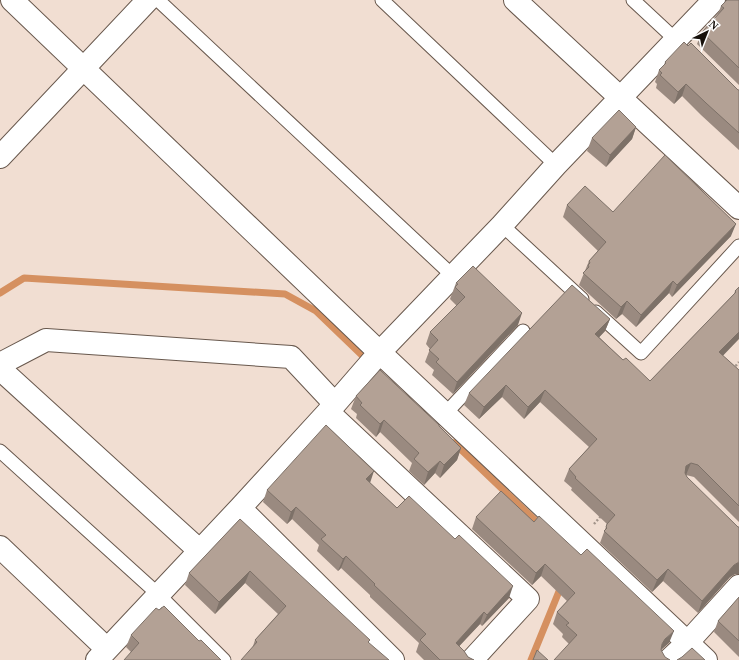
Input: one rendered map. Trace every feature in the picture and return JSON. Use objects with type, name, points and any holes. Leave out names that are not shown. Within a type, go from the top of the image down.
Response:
[{"type":"street","points":[[12,0],[84,68],[374,359],[445,414],[706,660]]},
{"type":"street","points":[[0,157],[148,0]]},
{"type":"street","points":[[515,0],[739,208]]},
{"type":"street","points":[[0,547],[102,655],[200,552],[374,359],[502,225],[556,165],[620,98],[681,41],[714,0]]},
{"type":"street","points":[[0,364],[46,340],[291,356],[331,408],[528,599],[472,660]]},
{"type":"street","points":[[0,369],[200,552]]},
{"type":"street","points":[[240,508],[393,660]]},
{"type":"street","points":[[669,660],[739,586]]},
{"type":"lane","points":[[158,0],[453,276]]},
{"type":"lane","points":[[382,0],[556,165]]},
{"type":"lane","points":[[633,0],[681,41]]},
{"type":"lane","points":[[502,225],[641,353],[739,246]]},
{"type":"lane","points":[[445,414],[523,331]]},
{"type":"lane","points":[[0,450],[159,595],[224,660]]},
{"type":"path","points":[[728,374],[739,362]]},
{"type":"path","points":[[579,540],[606,510]]},
{"type":"building","points":[[727,0],[739,0],[739,68],[702,32],[724,8],[721,6]]},
{"type":"building","points":[[684,42],[688,46],[691,43],[739,90],[739,133],[686,84],[678,92],[660,75],[662,73],[659,70]]},
{"type":"building","points":[[619,110],[636,127],[610,155],[592,138]]},
{"type":"building","points":[[665,155],[736,224],[677,285],[673,281],[641,315],[627,301],[621,307],[583,273],[589,267],[589,261],[606,242],[567,205],[585,186],[613,212]]},
{"type":"building","points":[[473,266],[522,313],[457,382],[436,362],[439,359],[429,350],[438,340],[430,332],[465,297],[455,287],[458,284],[456,283]]},
{"type":"building","points":[[572,285],[610,319],[595,334],[623,360],[626,358],[650,381],[736,292],[735,291],[739,287],[739,332],[719,352],[739,370],[739,506],[698,465],[691,463],[686,466],[685,473],[687,477],[739,527],[739,562],[734,565],[702,601],[668,569],[657,580],[604,531],[607,528],[607,524],[615,515],[575,478],[576,477],[569,469],[597,439],[545,390],[528,407],[506,385],[484,407],[469,393]]},
{"type":"building","points":[[380,370],[439,425],[461,448],[444,465],[440,461],[428,472],[414,459],[419,453],[384,420],[380,424],[360,405],[362,403],[356,396]]},
{"type":"building","points":[[326,425],[374,471],[366,479],[397,508],[409,496],[455,539],[459,535],[513,586],[487,615],[484,612],[456,643],[468,657],[474,660],[440,660],[420,640],[426,634],[374,585],[375,584],[346,556],[343,559],[321,539],[326,535],[296,507],[291,512],[267,490]]},
{"type":"building","points":[[501,491],[534,522],[539,516],[581,555],[587,549],[674,631],[665,639],[661,650],[665,657],[670,660],[554,660],[577,635],[566,625],[569,623],[557,612],[575,593],[545,564],[536,573],[476,517]]},
{"type":"building","points":[[240,519],[370,640],[368,642],[389,660],[241,660],[257,642],[255,640],[286,606],[250,571],[219,602],[189,573]]},
{"type":"building","points":[[739,597],[739,641],[718,621]]},
{"type":"building","points":[[164,606],[199,641],[201,640],[221,660],[124,660],[139,643],[131,635],[156,608],[159,610]]},
{"type":"building","points":[[692,648],[705,660],[677,660],[682,657]]},
{"type":"building","points":[[537,650],[548,660],[533,660]]},
{"type":"waterway","points":[[0,293],[24,278],[285,294],[316,311],[369,362]]},
{"type":"waterway","points":[[454,443],[541,526]]},
{"type":"waterway","points":[[531,660],[562,584]]}]
